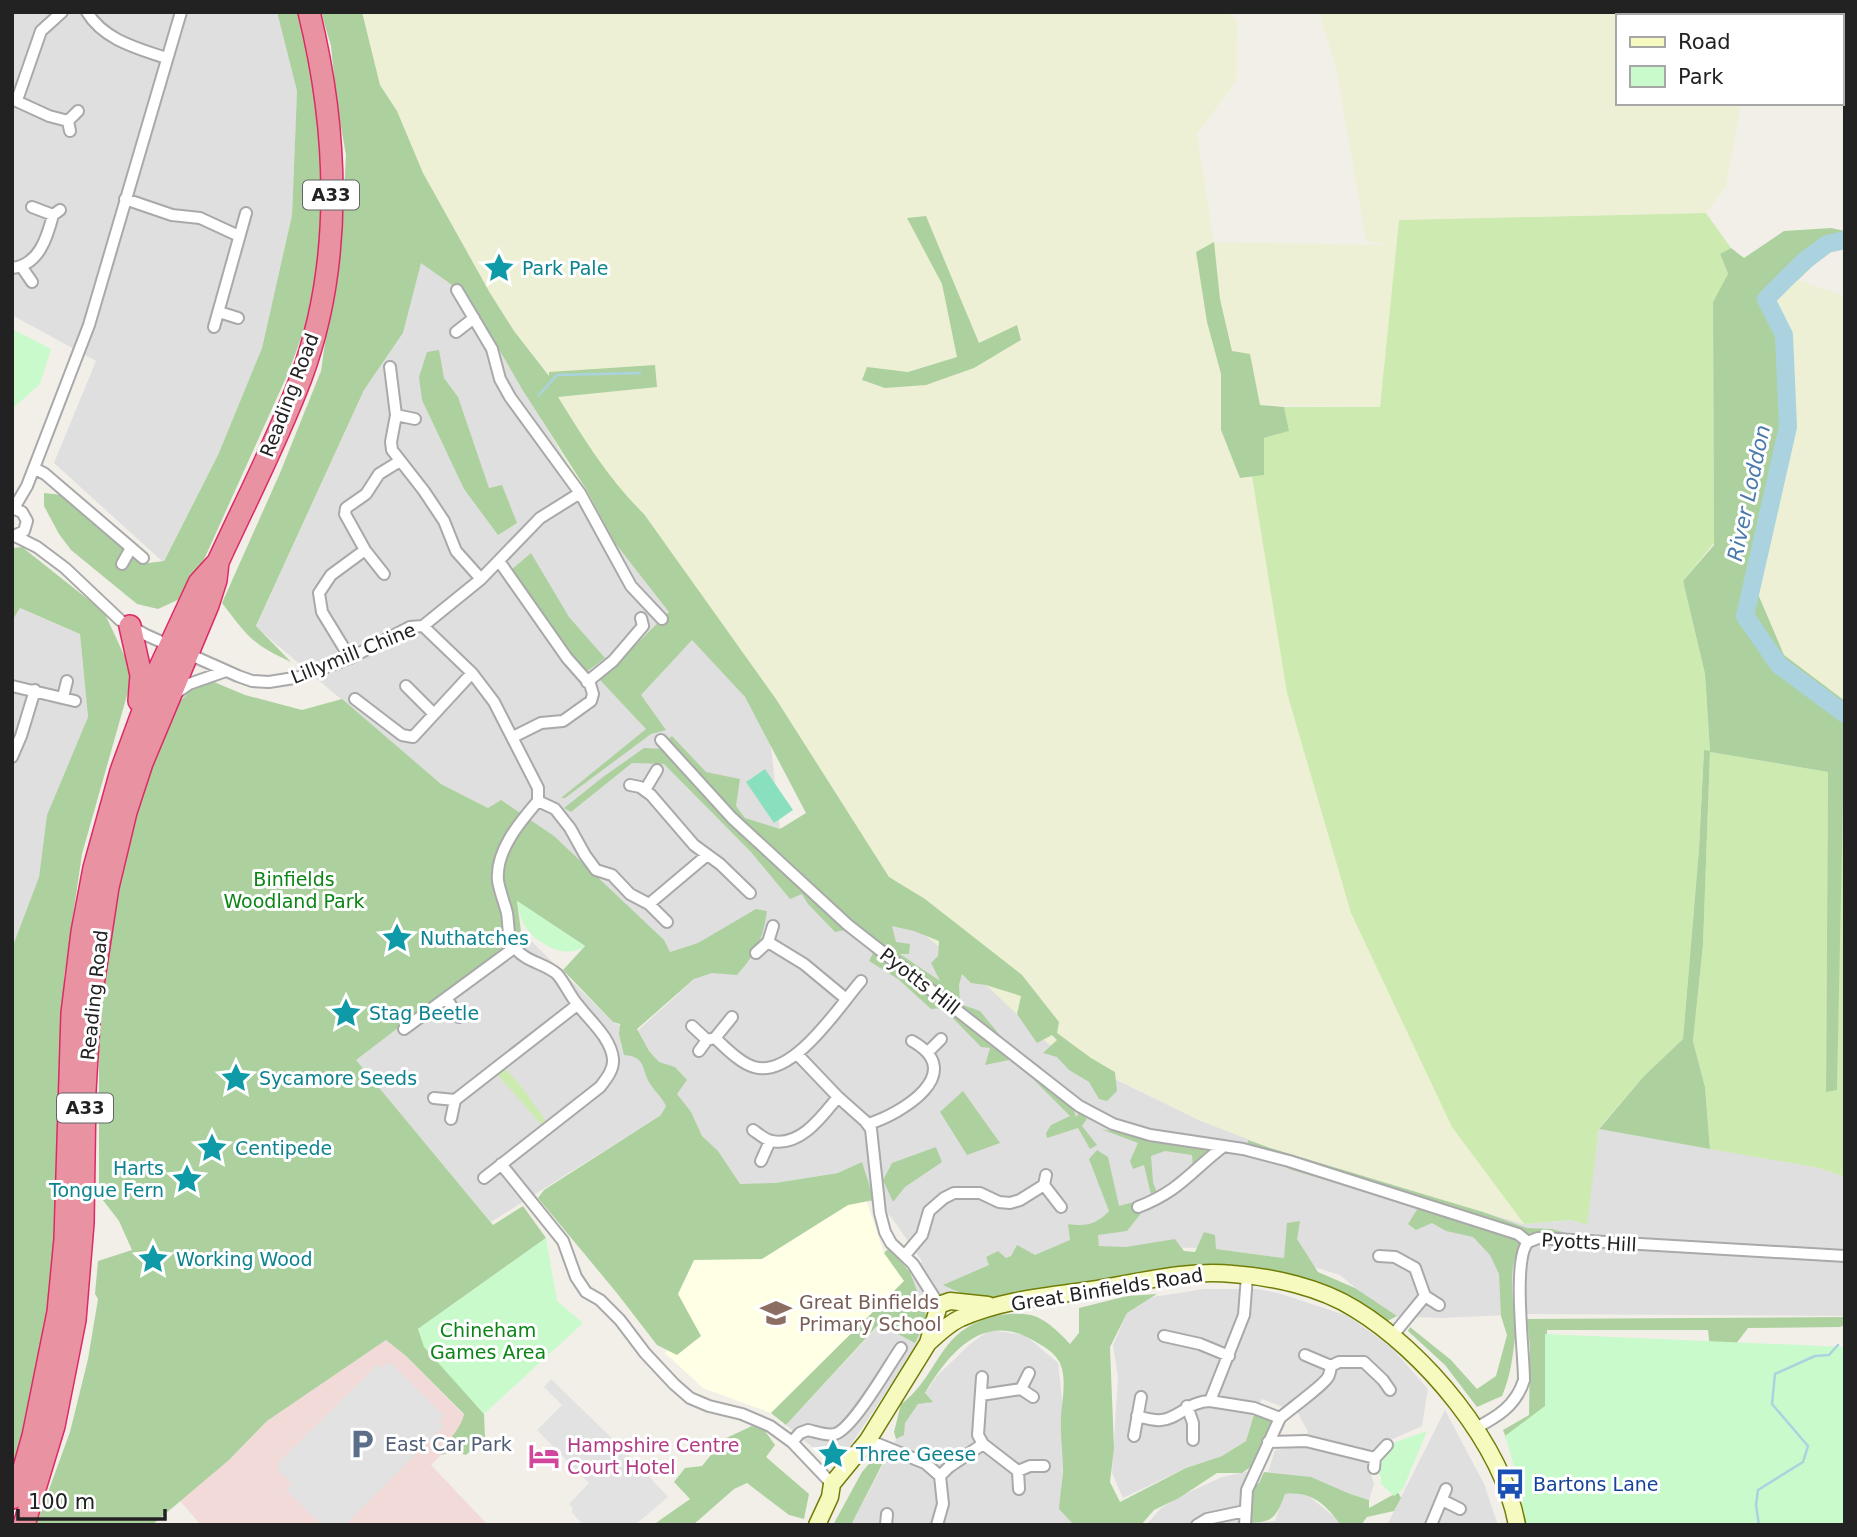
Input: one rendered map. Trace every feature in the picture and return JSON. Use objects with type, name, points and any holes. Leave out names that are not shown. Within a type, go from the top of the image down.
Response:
[{"type":"highway","name":"Reading Road","points":[[24,1525],[54,1426],[75,1320],[83,1223],[85,1091],[90,1006],[102,916],[129,803],[170,696],[199,583],[218,562],[281,427],[301,376],[324,288],[331,223],[330,127],[323,72],[309,12]]},
{"type":"highway","points":[[130,626],[141,682],[132,741]]},
{"type":"highway","name":"Reading Road","points":[[12,1498],[33,1436],[58,1312],[65,1239],[70,1040],[82,932],[103,831],[132,741],[155,678],[180,649]]},
{"type":"street","points":[[62,12],[41,32],[15,99],[69,126],[78,111]]},
{"type":"street","points":[[87,12],[101,29],[116,39],[166,58]]},
{"type":"street","points":[[14,537],[24,531],[19,513],[27,486],[89,326],[181,12]]},
{"type":"street","points":[[125,199],[172,215],[200,218],[239,236]]},
{"type":"street","points":[[32,207],[56,213],[47,237],[32,260],[17,267],[32,282]]},
{"type":"street","points":[[214,327],[246,214]]},
{"type":"street","points":[[457,290],[492,349],[500,379],[510,397],[580,493],[631,586],[662,619]]},
{"type":"street","points":[[219,312],[238,318]]},
{"type":"street","points":[[456,332],[474,318]]},
{"type":"street","points":[[390,367],[396,415],[392,450],[444,521],[456,551],[481,579]]},
{"type":"street","points":[[396,415],[415,419]]},
{"type":"street","points":[[384,575],[348,522],[346,508],[366,494],[379,474],[400,461]]},
{"type":"street","points":[[34,468],[45,474],[143,558]]},
{"type":"street","name":"Lillymill Chine","points":[[14,537],[37,547],[65,568],[112,613],[130,626],[252,681],[285,681],[350,658],[410,627],[423,626],[481,579],[540,518],[580,493]]},
{"type":"street","points":[[19,513],[37,547]]},
{"type":"street","points":[[122,564],[131,548]]},
{"type":"street","points":[[350,658],[322,612],[319,593],[331,575],[365,550]]},
{"type":"street","points":[[499,561],[593,694],[591,701],[563,721],[541,723],[513,737]]},
{"type":"street","points":[[587,682],[613,661],[643,626],[638,621],[652,608]]},
{"type":"street","points":[[423,626],[472,673],[494,702],[538,788],[538,801],[505,848],[498,870],[509,935],[514,948],[527,958],[550,968],[559,977],[611,1050],[614,1061],[610,1073],[593,1093],[484,1178]]},
{"type":"street","points":[[170,696],[189,684],[226,671]]},
{"type":"street","points":[[355,699],[402,735],[413,737],[472,673]]},
{"type":"street","points":[[62,697],[67,681]]},
{"type":"street","points":[[12,685],[75,701]]},
{"type":"street","points":[[406,686],[434,714]]},
{"type":"street","points":[[12,757],[35,690]]},
{"type":"street","name":"Pyotts Hill","points":[[661,740],[732,818],[848,925],[1079,1106],[1113,1124],[1150,1135],[1224,1146],[1289,1161],[1518,1234],[1528,1242],[1538,1238],[1845,1256]]},
{"type":"street","points":[[645,790],[657,770]]},
{"type":"street","points":[[629,785],[645,790],[666,811],[681,832],[750,893]]},
{"type":"street","points":[[538,801],[555,809],[596,870],[612,875],[630,894],[649,904],[667,922]]},
{"type":"street","points":[[649,904],[706,856]]},
{"type":"street","points":[[756,953],[768,942],[772,926]]},
{"type":"street","points":[[768,942],[804,964],[845,998]]},
{"type":"street","points":[[404,1029],[514,948]]},
{"type":"street","points":[[692,1026],[756,1068],[765,1068],[797,1054],[824,1028],[861,981]]},
{"type":"street","points":[[446,998],[460,1017]]},
{"type":"street","points":[[451,1119],[455,1100],[578,1005]]},
{"type":"street","points":[[699,1051],[733,1017]]},
{"type":"street","points":[[928,1052],[941,1039]]},
{"type":"street","points":[[868,1124],[897,1112],[926,1090],[932,1073],[932,1061],[928,1052],[912,1041]]},
{"type":"street","points":[[797,1054],[868,1124],[873,1142],[880,1213],[891,1242],[913,1264],[945,1308],[928,1343],[868,1440],[832,1483],[830,1497],[817,1525]]},
{"type":"street","points":[[753,1130],[770,1141],[786,1140],[805,1132],[838,1097]]},
{"type":"street","points":[[434,1098],[455,1100]]},
{"type":"street","points":[[761,1161],[770,1141]]},
{"type":"street","points":[[1138,1207],[1157,1200],[1180,1186],[1224,1146]]},
{"type":"street","points":[[501,1164],[563,1241],[576,1277],[586,1292],[600,1300],[620,1320],[645,1353],[674,1384],[690,1398],[770,1426],[792,1442],[832,1483]]},
{"type":"street","points":[[905,1255],[922,1235],[929,1211],[936,1203],[954,1193],[980,1193],[999,1202],[1010,1203],[1045,1180],[1061,1207]]},
{"type":"street","points":[[1474,1429],[1507,1410],[1524,1380],[1519,1274],[1522,1254],[1528,1242]]},
{"type":"street","points":[[1379,1256],[1395,1257],[1415,1268],[1425,1296],[1440,1305]]},
{"type":"street","name":"Great Binfields Road","points":[[945,1308],[997,1306],[1168,1276],[1212,1273],[1288,1283],[1321,1294],[1353,1308],[1393,1335],[1451,1395],[1474,1429],[1505,1487],[1517,1525]]},
{"type":"street","points":[[1210,1401],[1244,1315],[1247,1276]]},
{"type":"street","points":[[1393,1335],[1425,1296]]},
{"type":"street","points":[[1164,1336],[1200,1344],[1229,1356]]},
{"type":"street","points":[[792,1442],[800,1433],[808,1430],[827,1435],[835,1434],[848,1426],[901,1348]]},
{"type":"street","points":[[1306,1355],[1331,1366]]},
{"type":"street","points":[[1331,1366],[1339,1362],[1364,1362],[1390,1390]]},
{"type":"street","points":[[1245,1525],[1247,1490],[1280,1418],[1323,1384],[1329,1377],[1331,1366]]},
{"type":"street","points":[[1021,1389],[1029,1373]]},
{"type":"street","points":[[982,1377],[978,1435],[983,1444],[1018,1471],[1019,1489]]},
{"type":"street","points":[[981,1395],[1021,1389],[1033,1397]]},
{"type":"street","points":[[1134,1436],[1141,1397]]},
{"type":"street","points":[[1137,1416],[1166,1419],[1187,1406],[1200,1401],[1210,1401],[1254,1408],[1280,1418]]},
{"type":"street","points":[[1187,1406],[1193,1423],[1193,1440]]},
{"type":"street","points":[[868,1440],[925,1463],[940,1476],[943,1504],[937,1525]]},
{"type":"street","points":[[1268,1442],[1306,1441],[1374,1463],[1387,1445]]},
{"type":"street","points":[[940,1476],[983,1444]]},
{"type":"street","points":[[1018,1471],[1030,1466],[1044,1466]]},
{"type":"street","points":[[1431,1525],[1444,1494],[1460,1509]]},
{"type":"street","points":[[1197,1525],[1207,1519],[1245,1511]]},
{"type":"shaded area","points":[[12,12],[277,12],[297,91],[292,215],[262,348],[218,455],[163,562],[54,463],[96,361],[12,315]]},
{"type":"shaded area","points":[[359,12],[1228,12],[1237,20],[1236,81],[1197,134],[1214,242],[1388,245],[1366,241],[1336,68],[1319,12],[1748,12],[1616,14],[1616,105],[1741,105],[1726,187],[1706,213],[1399,220],[1380,407],[1260,405],[1250,355],[1233,351],[1452,1127],[1524,1224],[1270,1148],[1201,1121],[1117,1080],[1075,1069],[986,985],[903,917],[745,697],[692,639],[615,543],[469,297],[421,262]]},
{"type":"shaded area","points":[[421,262],[469,297],[615,543],[692,639],[745,697],[771,746],[780,830],[774,827],[903,917],[986,985],[1117,1080],[1201,1121],[1390,1185],[1524,1224],[1586,1219],[1599,1129],[1819,1168],[1845,1177],[1845,1316],[1389,1316],[1340,1275],[1284,1258],[1208,1248],[1126,1247],[965,1281],[918,1344],[836,1467],[786,1425],[895,1308],[922,1261],[891,1217],[838,1173],[775,1183],[717,1186],[661,1115],[491,1222],[355,1060],[521,931],[613,1022],[635,1033],[697,977],[488,808],[441,784],[256,627],[364,390],[403,333]]},
{"type":"shaded area","points":[[1798,280],[1845,296],[1845,701],[1784,655],[1758,594],[1788,419],[1784,335],[1772,301]]},
{"type":"shaded area","points":[[20,608],[80,634],[88,717],[47,815],[39,877],[12,948],[12,621]]},
{"type":"shaded area","name":"Great Binfields Primary School","points":[[862,1187],[884,1253],[904,1281],[771,1413],[703,1388],[665,1353],[683,1332],[678,1294],[694,1260]]},
{"type":"shaded area","points":[[1204,1289],[1258,1289],[1348,1316],[1391,1347],[1428,1389],[1422,1426],[1377,1446],[1369,1469],[1374,1484],[1369,1500],[1268,1472],[1275,1450],[1298,1447],[1308,1432],[1298,1413],[1262,1399],[1253,1416],[1246,1441],[1222,1456],[1186,1468],[1123,1498],[1112,1473],[1118,1377],[1113,1345],[1127,1313],[1153,1297]]},
{"type":"shaded area","points":[[990,1330],[1025,1335],[1058,1363],[1065,1425],[1061,1496],[1073,1525],[851,1525],[907,1419],[937,1376],[970,1344]]},
{"type":"shaded area","points":[[386,1340],[406,1356],[464,1415],[461,1427],[431,1465],[488,1525],[201,1525],[179,1500],[229,1460],[267,1421]]},
{"type":"shaded area","name":"East Car Park","points":[[390,1362],[444,1416],[439,1421],[444,1426],[345,1525],[322,1525],[286,1490],[292,1483],[278,1470],[278,1463],[378,1364],[383,1368]]},
{"type":"shaded area","points":[[551,1379],[668,1497],[635,1525],[584,1525],[572,1513],[569,1504],[589,1483],[537,1430],[562,1405],[544,1387]]},
{"type":"shaded area","points":[[1445,1410],[1484,1484],[1498,1525],[1387,1525]]},
{"type":"shaded area","points":[[1250,1471],[1240,1523],[1275,1521],[1284,1494],[1304,1492],[1344,1525],[1146,1525],[1161,1508],[1185,1494],[1222,1477]]},
{"type":"green space","points":[[277,12],[298,12],[323,118],[326,209],[312,308],[289,371],[202,564],[184,597],[158,609],[137,604],[71,550],[44,506],[44,493],[62,495],[141,564],[164,561],[218,455],[262,348],[292,215],[297,91]]},
{"type":"green space","points":[[321,12],[362,12],[380,85],[397,111],[423,173],[490,293],[514,331],[549,376],[549,372],[655,365],[657,387],[558,397],[598,458],[619,487],[644,514],[776,699],[889,877],[925,899],[1022,975],[1059,1022],[1057,1033],[1115,1072],[1117,1091],[1107,1101],[1099,1099],[1089,1082],[1069,1070],[1057,1057],[1043,1053],[1057,1040],[1052,1035],[1037,1043],[1017,1014],[1021,996],[971,983],[962,974],[959,985],[960,1004],[980,1011],[1003,1039],[1041,1067],[1035,1074],[1073,1108],[1076,1117],[1080,1112],[1087,1119],[1082,1126],[1097,1145],[1090,1149],[1078,1128],[1047,1138],[1046,1133],[1051,1125],[1070,1116],[1032,1078],[1009,1060],[985,1065],[990,1048],[981,1047],[943,1008],[931,1009],[898,979],[869,961],[873,953],[845,930],[835,932],[802,894],[790,899],[751,852],[664,764],[632,763],[571,812],[564,808],[644,748],[666,749],[667,740],[672,736],[706,772],[740,779],[736,806],[745,818],[780,829],[806,813],[745,697],[692,640],[641,695],[666,730],[651,734],[565,798],[561,798],[646,729],[600,680],[669,612],[615,543],[586,489],[522,389],[469,297],[421,263],[403,333],[364,390],[256,626],[291,662],[252,638],[222,603],[280,473],[321,371],[343,216],[346,155],[331,46]],"holes":[[[892,926],[939,941],[938,956],[931,963],[940,981],[900,954],[909,954],[910,944],[896,942]]]},
{"type":"green space","points":[[1706,213],[1731,248],[1720,254],[1728,275],[1713,302],[1714,543],[1683,581],[1705,674],[1710,752],[1828,772],[1826,1091],[1837,1089],[1842,774],[1845,775],[1845,1177],[1819,1168],[1710,1149],[1705,1087],[1693,1041],[1703,945],[1710,753],[1704,750],[1699,849],[1683,1039],[1644,1076],[1599,1128],[1587,1225],[1572,1220],[1524,1224],[1452,1127],[1351,913],[1287,693],[1252,476],[1264,475],[1264,438],[1288,431],[1284,407],[1380,407],[1399,220]]},
{"type":"green space","points":[[926,216],[979,343],[1017,325],[1021,340],[974,368],[926,385],[885,388],[862,380],[867,367],[908,372],[957,357],[942,284],[907,218]]},
{"type":"green space","points":[[1831,228],[1845,231],[1845,246],[1833,246],[1798,280],[1770,295],[1791,369],[1777,490],[1758,594],[1784,655],[1845,701],[1837,1090],[1826,1092],[1828,772],[1710,752],[1703,945],[1693,1041],[1705,1087],[1710,1149],[1599,1129],[1644,1076],[1683,1039],[1699,849],[1704,750],[1710,751],[1705,674],[1683,581],[1714,545],[1713,302],[1728,274],[1720,254],[1731,248],[1744,258],[1784,231]]},
{"type":"green space","points":[[1214,242],[1220,299],[1232,351],[1250,354],[1260,405],[1284,407],[1289,431],[1264,438],[1264,475],[1240,478],[1221,430],[1221,374],[1207,322],[1196,252]]},
{"type":"green space","points":[[12,329],[51,349],[40,384],[12,409]]},
{"type":"green space","points":[[439,350],[444,378],[458,397],[489,488],[502,485],[517,523],[498,535],[464,489],[422,400],[419,377],[427,352]]},
{"type":"green space","points":[[22,547],[104,612],[133,674],[82,854],[64,978],[61,1245],[18,1470],[12,1470],[12,948],[39,877],[47,815],[88,717],[80,634],[20,608],[12,621],[12,548]]},
{"type":"green space","points":[[531,553],[569,617],[605,658],[585,673],[540,621],[511,570]]},
{"type":"green space","name":"Binfields Woodland Park","points":[[214,682],[245,695],[302,710],[342,699],[441,784],[488,808],[501,800],[554,836],[664,940],[670,952],[698,943],[756,909],[767,911],[758,946],[737,975],[712,973],[694,979],[637,1029],[649,1051],[659,1062],[675,1067],[687,1080],[677,1094],[691,1112],[702,1136],[718,1151],[740,1184],[775,1183],[838,1173],[862,1162],[874,1200],[848,1205],[762,1259],[694,1260],[678,1294],[701,1336],[677,1355],[657,1345],[538,1198],[544,1190],[661,1115],[666,1106],[649,1082],[639,1060],[624,1055],[619,1034],[620,1024],[613,1022],[563,970],[585,946],[517,901],[521,931],[356,1060],[493,1225],[523,1206],[546,1238],[418,1329],[484,1414],[485,1437],[466,1455],[454,1451],[441,1455],[460,1426],[464,1414],[406,1356],[386,1340],[267,1421],[229,1460],[152,1525],[36,1525],[70,1432],[88,1359],[98,1299],[95,1294],[98,1261],[132,1250],[119,1221],[99,1195],[99,1010],[128,834],[174,707],[191,690]]},
{"type":"green space","points":[[765,769],[793,810],[774,823],[746,782]]},
{"type":"green space","points":[[517,901],[585,946],[569,952],[542,943],[523,923]]},
{"type":"green space","points":[[503,1066],[549,1125],[544,1128],[495,1072]]},
{"type":"green space","points":[[963,1091],[1000,1143],[967,1155],[940,1112]]},
{"type":"green space","points":[[1101,1129],[1207,1149],[1215,1153],[1193,1168],[1192,1155],[1165,1151],[1151,1156],[1153,1182],[1158,1196],[1152,1199],[1144,1165],[1133,1169],[1130,1161],[1138,1143]]},
{"type":"green space","points":[[1248,1140],[1527,1228],[1552,1229],[1566,1233],[1567,1238],[1524,1241],[1518,1251],[1512,1274],[1515,1337],[1509,1374],[1502,1396],[1477,1407],[1445,1365],[1408,1331],[1410,1327],[1451,1360],[1477,1389],[1496,1376],[1507,1335],[1501,1316],[1499,1274],[1490,1255],[1473,1237],[1446,1231],[1432,1223],[1416,1230],[1408,1224],[1418,1208],[1292,1170],[1247,1149]]},
{"type":"green space","points":[[936,1147],[942,1162],[905,1187],[893,1202],[883,1180],[892,1163]]},
{"type":"green space","points":[[1097,1150],[1108,1157],[1119,1206],[1141,1200],[1143,1211],[1127,1231],[1098,1235],[1099,1246],[1126,1247],[1175,1239],[1184,1251],[1195,1252],[1204,1232],[1215,1235],[1216,1249],[1284,1258],[1287,1223],[1300,1221],[1297,1239],[1318,1272],[1355,1288],[1397,1316],[1384,1323],[1350,1300],[1306,1278],[1269,1272],[992,1302],[965,1295],[943,1285],[989,1265],[986,1257],[998,1251],[1006,1258],[1011,1256],[1017,1245],[1035,1255],[1070,1240],[1068,1224],[1091,1224],[1105,1215],[1109,1211],[1089,1159]]},
{"type":"green space","name":"Chineham Games Area","points":[[546,1238],[557,1301],[583,1323],[484,1414],[424,1347],[418,1329]]},
{"type":"green space","points":[[889,1248],[910,1272],[927,1318],[915,1343],[879,1324],[786,1425],[771,1413],[904,1281],[884,1253]]},
{"type":"green space","points":[[1157,1294],[1127,1313],[1110,1347],[1114,1448],[1110,1482],[1120,1502],[1186,1468],[1222,1456],[1246,1441],[1254,1414],[1275,1419],[1252,1466],[1242,1473],[1217,1473],[1179,1498],[1154,1510],[1141,1525],[1074,1525],[1059,1509],[1063,1471],[1061,1424],[1064,1383],[1060,1363],[1053,1353],[1036,1342],[1018,1333],[1001,1331],[985,1333],[958,1350],[925,1393],[933,1402],[918,1404],[905,1423],[904,1435],[896,1439],[894,1432],[901,1404],[922,1383],[951,1341],[968,1327],[999,1315],[1031,1315],[1047,1323],[1070,1344],[1079,1333],[1079,1308],[1127,1296]]},
{"type":"green space","points":[[1845,1317],[1845,1325],[1840,1327],[1748,1328],[1726,1357],[1712,1367],[1708,1330],[1547,1330],[1545,1406],[1525,1486],[1503,1430],[1529,1415],[1530,1348],[1527,1319]]},
{"type":"green space","points":[[1545,1334],[1845,1347],[1845,1525],[1522,1525],[1522,1493],[1505,1436],[1545,1406]]},
{"type":"green space","points":[[752,1426],[765,1431],[775,1445],[766,1457],[809,1494],[804,1519],[789,1515],[747,1483],[734,1489],[693,1525],[653,1525],[690,1499],[674,1482],[685,1468],[702,1466],[724,1439]]},
{"type":"green space","points":[[1427,1431],[1403,1489],[1394,1496],[1381,1484],[1381,1476],[1374,1469],[1387,1445]]},
{"type":"green space","points":[[878,1453],[887,1455],[851,1525],[833,1525],[862,1472]]},
{"type":"green space","points":[[1264,1472],[1311,1477],[1369,1500],[1369,1508],[1398,1492],[1401,1498],[1394,1511],[1367,1517],[1361,1525],[1341,1525],[1317,1500],[1303,1495],[1285,1494],[1271,1519],[1242,1523],[1251,1488],[1259,1483]]},
{"type":"waterway","name":"River Loddon","points":[[1845,240],[1827,244],[1803,262],[1766,299],[1784,335],[1788,427],[1745,616],[1779,665],[1845,714]]},
{"type":"waterway","points":[[539,395],[557,375],[640,373]]},
{"type":"waterway","points":[[1759,1525],[1756,1505],[1758,1490],[1803,1462],[1808,1446],[1772,1404],[1775,1374],[1815,1356],[1829,1355],[1838,1345]]},
{"type":"place","name":"Park Pale","points":[[499,268]]},
{"type":"place","name":"Nuthatches","points":[[397,938]]},
{"type":"place","name":"Stag Beetle","points":[[346,1013]]},
{"type":"place","name":"Sycamore Seeds","points":[[236,1078]]},
{"type":"place","name":"Centipede","points":[[212,1148]]},
{"type":"place","name":"Harts Tongue Fern","points":[[187,1179]]},
{"type":"place","name":"Working Wood","points":[[153,1259]]},
{"type":"place","name":"Great Binfields Primary School","points":[[776,1313]]},
{"type":"place","name":"East Car Park","points":[[362,1444]]},
{"type":"place","name":"Three Geese","points":[[833,1454]]},
{"type":"place","name":"Hampshire Centre Court Hotel","points":[[544,1456]]},
{"type":"place","name":"Bartons Lane","points":[[1510,1484]]}]
